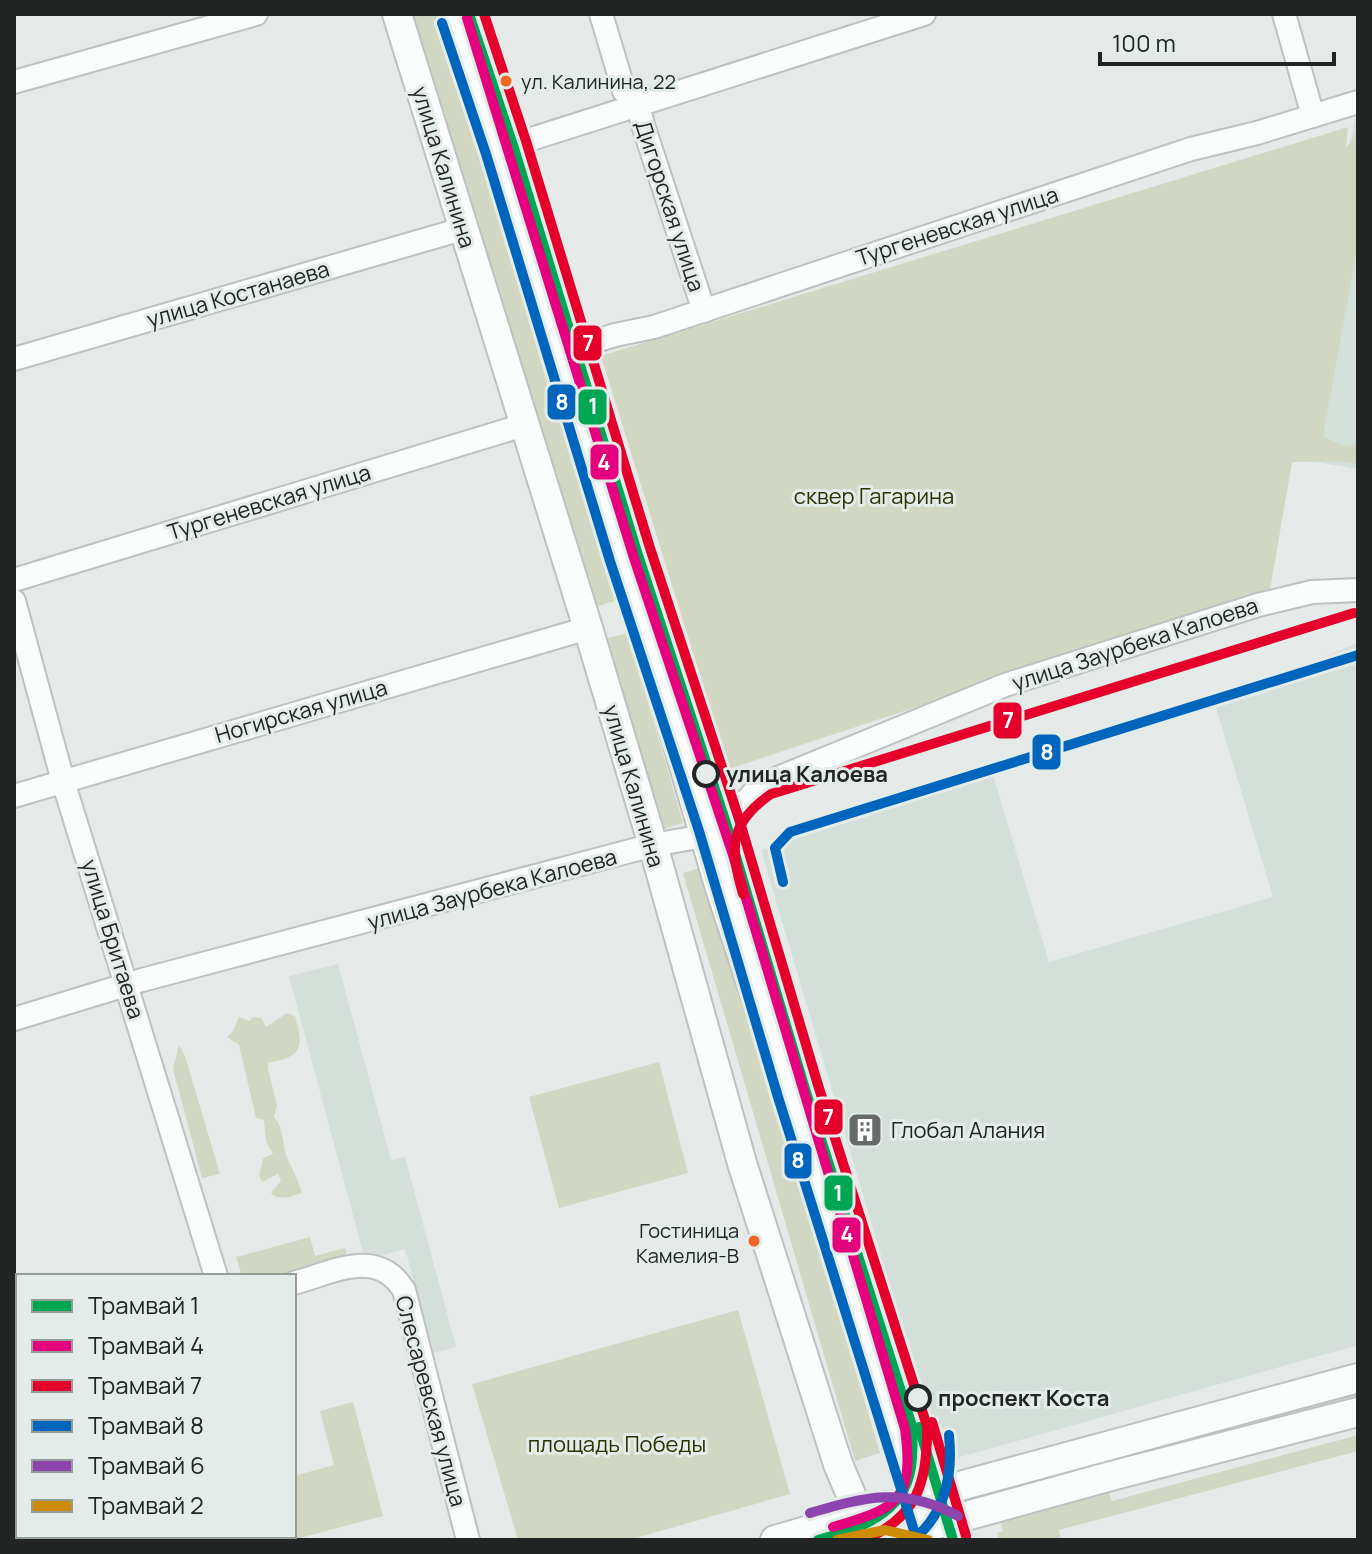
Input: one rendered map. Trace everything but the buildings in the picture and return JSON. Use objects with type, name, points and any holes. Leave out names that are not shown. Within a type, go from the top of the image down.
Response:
[{"type":"main road","name":"улица Калинина","points":[[397,14],[588,628],[653,845],[742,1163],[838,1464],[860,1516]]},
{"type":"main road","points":[[455,14],[500,149],[557,353],[642,620],[704,836],[945,1522]]},
{"type":"main road","points":[[945,1522],[964,1485],[1358,1378]]},
{"type":"main road","points":[[860,1516],[878,1524],[894,1538],[1111,1476],[1358,1412]]},
{"type":"main road","points":[[775,1540],[860,1516],[945,1522]]},
{"type":"street","points":[[14,82],[256,14]]},
{"type":"street","name":"Дигорская улица","points":[[601,14],[624,91],[638,104],[704,311]]},
{"type":"street","points":[[500,149],[924,14]]},
{"type":"street","points":[[1284,14],[1313,116]]},
{"type":"street","name":"Тургеневская улица","points":[[557,353],[704,311],[1177,154],[1358,102]]},
{"type":"street","name":"улица Костанаева","points":[[14,359],[462,229]]},
{"type":"street","name":"Тургеневская улица","points":[[14,580],[524,425]]},
{"type":"street","name":"улица Заурбека Калоева","points":[[14,1019],[128,985],[653,845],[704,836],[721,827],[761,785],[1005,685],[1258,605],[1312,592],[1358,590]]},
{"type":"street","name":"улица Бритаева","points":[[14,601],[63,781],[215,1274]]},
{"type":"street","name":"Ногирская улица","points":[[14,796],[588,628]]},
{"type":"street","name":"Слесаревская улица","points":[[296,1282],[370,1264],[384,1268],[396,1277],[404,1290],[468,1540]]},
{"type":"shaded area","points":[[1358,116],[1358,469],[1296,459],[1355,117]]},
{"type":"shaded area","points":[[1358,643],[1358,1345],[942,1462],[761,850],[993,775],[1049,962],[1273,897],[1214,701]]},
{"type":"shaded area","points":[[338,964],[391,1160],[405,1157],[456,1347],[434,1353],[405,1249],[365,1260],[289,976]]},
{"type":"green space","points":[[410,14],[442,14],[619,600],[595,607]]},
{"type":"green space","name":"сквер Гагарина","points":[[1348,127],[1346,148],[1358,130],[1358,254],[1323,436],[1343,446],[1358,444],[1358,464],[1292,462],[1270,590],[729,769],[601,356]]},
{"type":"green space","points":[[628,633],[683,823],[660,830],[604,639]]},
{"type":"green space","points":[[707,866],[880,1453],[855,1461],[683,873]]},
{"type":"green space","points":[[287,1013],[295,1016],[300,1036],[298,1049],[280,1061],[268,1063],[268,1069],[277,1105],[274,1117],[302,1193],[282,1198],[271,1193],[281,1181],[278,1174],[262,1182],[259,1176],[263,1158],[273,1154],[266,1141],[264,1120],[256,1118],[239,1045],[227,1037],[239,1017],[249,1021],[253,1017],[261,1018],[266,1027]]},
{"type":"green space","points":[[179,1045],[220,1174],[202,1178],[173,1069]]},
{"type":"green space","points":[[659,1062],[688,1173],[559,1208],[529,1097]]},
{"type":"green space","points":[[310,1237],[315,1256],[345,1248],[349,1265],[296,1276],[241,1274],[236,1257]]},
{"type":"green space","name":"площадь Победы","points":[[738,1310],[790,1494],[629,1540],[518,1540],[472,1384]]},
{"type":"green space","points":[[1358,1392],[1358,1402],[983,1498],[982,1490]]},
{"type":"green space","points":[[353,1402],[383,1516],[292,1540],[40,1540],[296,1538],[296,1475],[334,1465],[320,1411]]},
{"type":"green space","points":[[1358,1435],[1358,1451],[1059,1530],[1061,1540],[999,1540],[997,1533],[1003,1531],[1000,1518],[1108,1491],[1112,1501]]},
{"type":"tram line","name":"1","points":[[469,14],[513,145],[637,552],[726,823],[805,1089],[913,1429],[911,1467],[899,1497],[889,1508],[863,1525],[818,1540]]},
{"type":"tram line","name":"7","points":[[484,14],[927,1426],[925,1464],[916,1495],[897,1520],[864,1540]]},
{"type":"tram line","name":"4","points":[[467,18],[634,558],[733,855],[905,1429],[907,1472],[896,1498],[872,1514],[833,1527]]},
{"type":"tram line","name":"8","points":[[442,23],[486,154],[610,561],[699,831],[778,1097],[917,1540]]},
{"type":"tram line","name":"7","points":[[743,894],[736,863],[736,838],[747,816],[771,794],[1354,613]]},
{"type":"tram line","points":[[738,860],[737,838],[742,822],[752,809],[770,796],[1000,726],[1324,621],[1358,613]]},
{"type":"tram line","name":"8","points":[[783,882],[775,848],[790,832],[1358,655]]},
{"type":"tram line","name":"7","points":[[932,1422],[966,1536]]},
{"type":"tram line","name":"1","points":[[919,1427],[953,1540]]},
{"type":"tram line","name":"8","points":[[913,1540],[933,1518],[945,1492],[950,1464],[949,1435]]},
{"type":"tram line","name":"6","points":[[810,1513],[849,1502],[884,1497],[920,1501],[958,1516]]},
{"type":"tram line","name":"2","points":[[837,1540],[885,1530],[928,1540]]},
{"type":"place","name":"ул. Калинина, 22","points":[[506,81]]},
{"type":"place","name":"улица Калоева","points":[[706,774]]},
{"type":"place","name":"Глобал Алания","points":[[865,1130]]},
{"type":"place","name":"Гостиница Камелия-В","points":[[754,1241]]},
{"type":"place","name":"проспект Коста","points":[[918,1398]]}]
